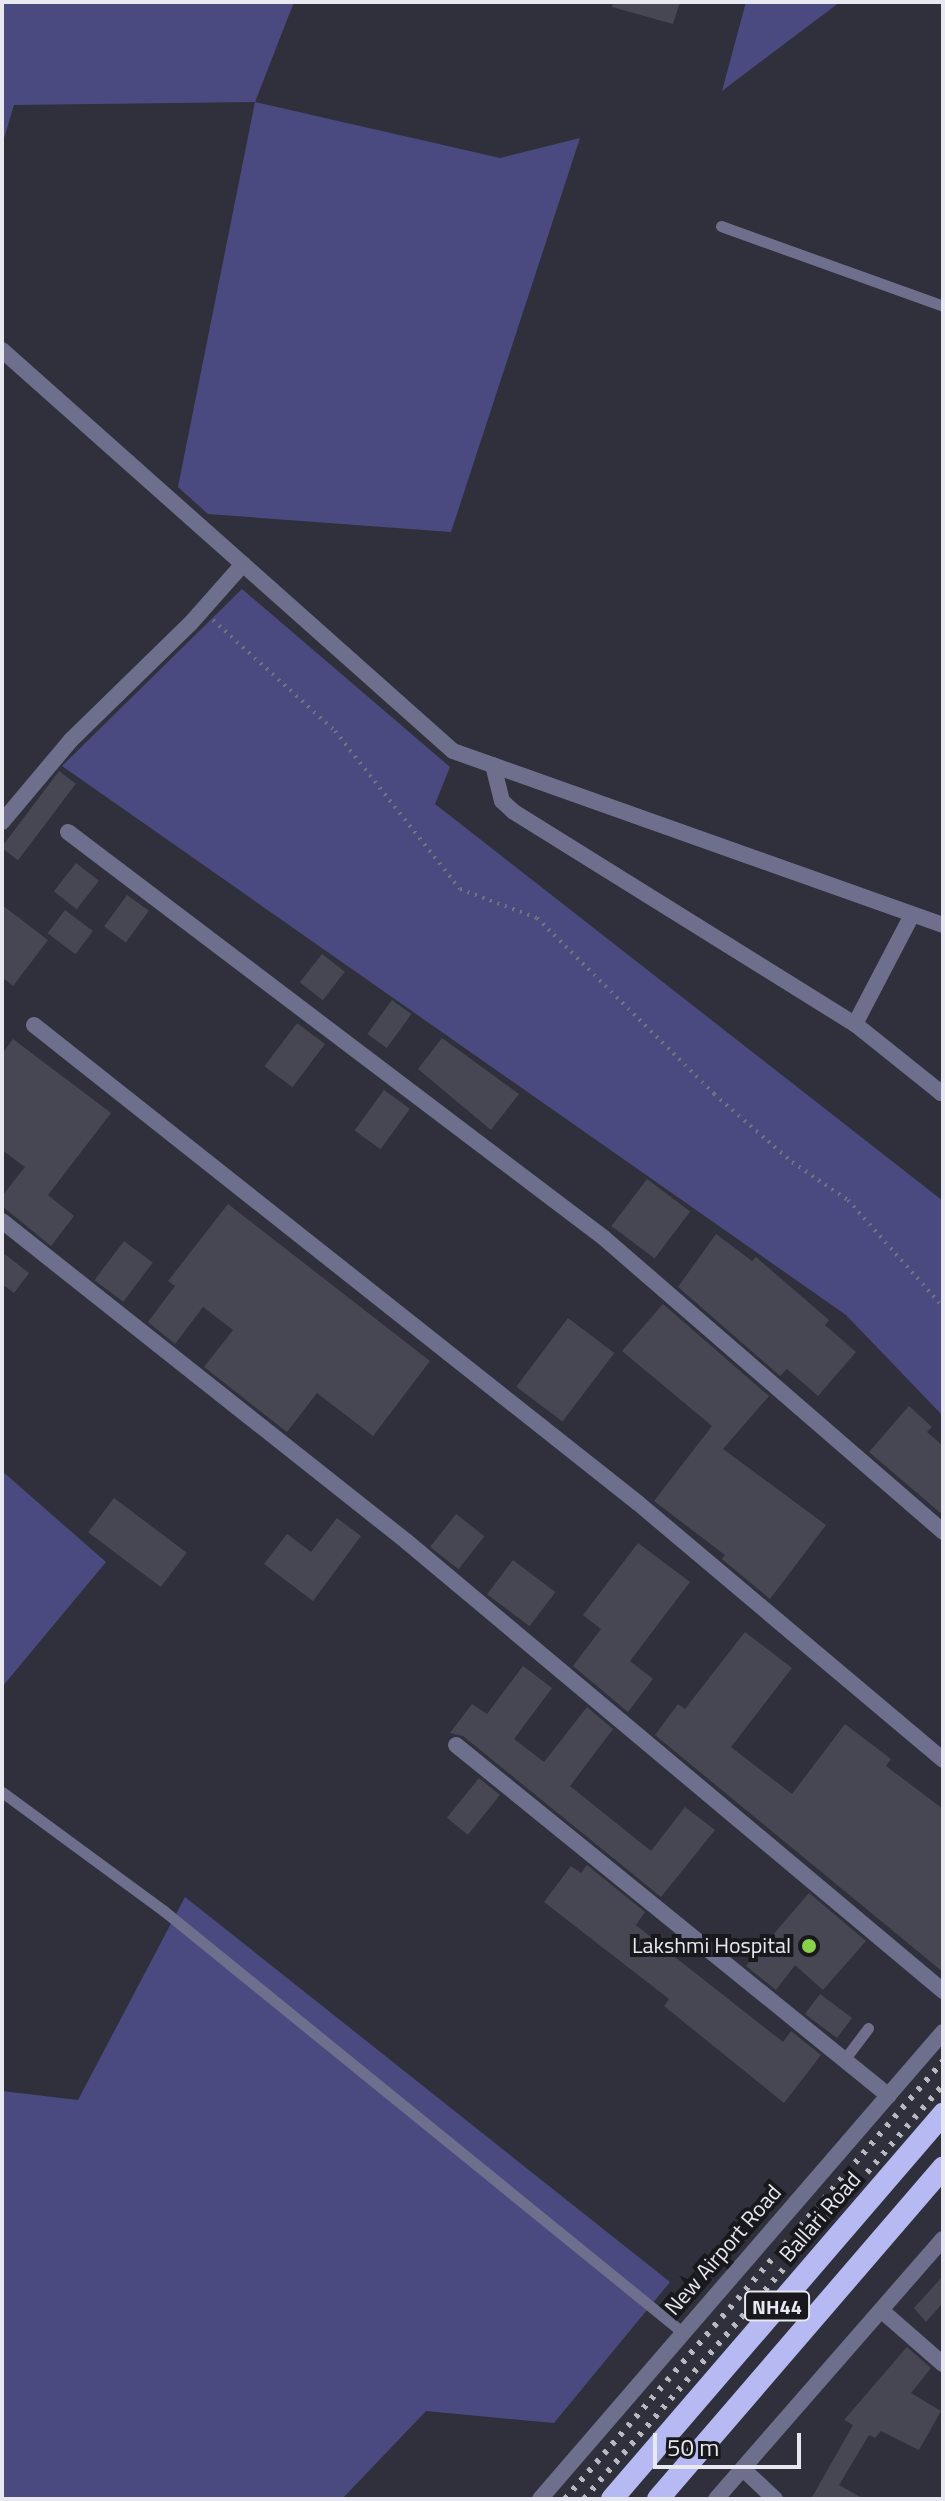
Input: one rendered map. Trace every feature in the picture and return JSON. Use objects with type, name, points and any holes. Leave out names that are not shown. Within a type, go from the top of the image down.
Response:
[{"type":"highway","name":"Ballari Road","points":[[612,2499],[943,2114]]},
{"type":"highway","name":"NH44","points":[[658,2499],[943,2168]]},
{"type":"street","points":[[2,350],[453,751],[943,925]]},
{"type":"street","points":[[2,822],[71,740],[202,611],[243,564]]},
{"type":"street","points":[[493,765],[502,801],[514,812],[855,1024],[941,1093],[943,1089]]},
{"type":"street","points":[[68,832],[604,1238],[943,1532]]},
{"type":"street","points":[[855,1024],[912,915]]},
{"type":"street","points":[[34,1025],[638,1503],[943,1760]]},
{"type":"street","points":[[2,1221],[406,1541],[943,1991]]},
{"type":"street","points":[[456,1745],[889,2096]]},
{"type":"street","name":"New Airport Road","points":[[540,2499],[681,2331],[943,2032]]},
{"type":"street","points":[[716,2499],[943,2239]]},
{"type":"street","points":[[881,2310],[943,2364]]},
{"type":"street","points":[[743,2469],[775,2499]]},
{"type":"lane","points":[[721,226],[943,306]]},
{"type":"lane","points":[[2,1792],[164,1911],[681,2331]]},
{"type":"lane","points":[[844,2060],[868,2028]]},
{"type":"path","points":[[202,611],[335,731],[460,889],[537,918],[714,1094],[792,1162],[848,1200],[943,1307]]},
{"type":"shaded area","points":[[2,2],[294,2],[255,102],[14,105],[2,145]]},
{"type":"shaded area","points":[[746,2],[840,2],[722,91]]},
{"type":"shaded area","points":[[255,102],[500,158],[580,138],[451,532],[208,514],[178,487]]},
{"type":"shaded area","points":[[242,589],[450,767],[435,804],[943,1201],[943,1416],[846,1315],[62,766]]},
{"type":"shaded area","points":[[2,1471],[106,1562],[2,1687]]},
{"type":"shaded area","points":[[185,1897],[670,2282],[554,2423],[426,2411],[342,2499],[2,2499],[2,2091],[78,2100]]},
{"type":"building","points":[[613,2],[680,2],[673,24],[612,7]]},
{"type":"building","points":[[59,771],[76,784],[18,860],[2,847]]},
{"type":"building","points":[[76,863],[99,881],[77,909],[54,891]]},
{"type":"building","points":[[127,895],[149,911],[126,942],[104,927]]},
{"type":"building","points":[[2,905],[48,940],[13,986],[2,977]]},
{"type":"building","points":[[65,910],[93,931],[75,954],[48,933]]},
{"type":"building","points":[[322,954],[345,972],[323,1000],[300,982]]},
{"type":"building","points":[[392,1000],[411,1014],[387,1048],[367,1034]]},
{"type":"building","points":[[297,1023],[325,1044],[292,1087],[265,1066]]},
{"type":"building","points":[[442,1038],[519,1094],[491,1130],[418,1069]]},
{"type":"building","points":[[13,1039],[111,1113],[48,1195],[74,1216],[51,1246],[2,1206],[2,1196],[25,1167],[2,1150],[2,1054]]},
{"type":"building","points":[[384,1090],[410,1109],[380,1149],[355,1130]]},
{"type":"building","points":[[647,1179],[690,1211],[655,1259],[611,1226]]},
{"type":"building","points":[[228,1204],[430,1361],[373,1436],[317,1393],[287,1432],[204,1367],[233,1330],[203,1307],[175,1344],[148,1322],[175,1286],[168,1281]]},
{"type":"building","points":[[716,1234],[752,1261],[756,1257],[829,1320],[825,1325],[856,1352],[818,1396],[787,1369],[780,1376],[678,1287]]},
{"type":"building","points":[[124,1241],[153,1263],[123,1302],[95,1280]]},
{"type":"building","points":[[2,1252],[29,1273],[14,1293],[2,1284]]},
{"type":"building","points":[[663,1304],[769,1396],[723,1449],[826,1525],[770,1599],[722,1559],[725,1555],[654,1501],[712,1426],[622,1351]]},
{"type":"building","points":[[568,1318],[614,1353],[563,1422],[516,1387]]},
{"type":"building","points":[[909,1406],[932,1427],[927,1432],[943,1446],[943,1515],[869,1452]]},
{"type":"building","points":[[114,1498],[187,1553],[161,1587],[88,1532]]},
{"type":"building","points":[[456,1514],[484,1536],[459,1569],[430,1547]]},
{"type":"building","points":[[337,1518],[361,1536],[313,1601],[264,1564],[287,1534],[311,1552]]},
{"type":"building","points":[[638,1543],[690,1582],[630,1661],[653,1679],[628,1712],[573,1666],[601,1629],[583,1615]]},
{"type":"building","points":[[513,1560],[555,1592],[529,1626],[487,1594]]},
{"type":"building","points":[[745,1632],[792,1668],[731,1747],[792,1794],[845,1724],[891,1759],[886,1766],[943,1809],[943,1972],[655,1735],[678,1704],[685,1709]]},
{"type":"building","points":[[523,1666],[552,1688],[514,1739],[544,1762],[587,1707],[613,1729],[570,1786],[651,1851],[685,1807],[715,1830],[661,1897],[463,1736],[450,1733],[472,1704],[487,1714]]},
{"type":"building","points":[[479,1778],[500,1795],[468,1835],[447,1818]]},
{"type":"building","points":[[587,1865],[645,1912],[636,1925],[671,1954],[783,2042],[791,2031],[821,2055],[784,2103],[664,2006],[669,1999],[544,1902],[571,1866],[581,1873]]},
{"type":"building","points":[[809,1893],[866,1941],[823,1990],[795,1965],[776,1990],[746,1966]]},
{"type":"building","points":[[820,1994],[852,2018],[837,2038],[805,2014]]},
{"type":"building","points":[[943,2276],[943,2303],[926,2322],[914,2308]]},
{"type":"building","points":[[907,2347],[931,2368],[911,2393],[941,2411],[919,2450],[881,2431],[875,2438],[869,2435],[839,2485],[864,2499],[811,2499],[853,2425],[844,2420]]},
{"type":"railway","points":[[565,2499],[943,2061]]},
{"type":"railway","points":[[584,2499],[943,2085]]},
{"type":"place","name":"Lakshmi Hospital","points":[[809,1946]]}]
